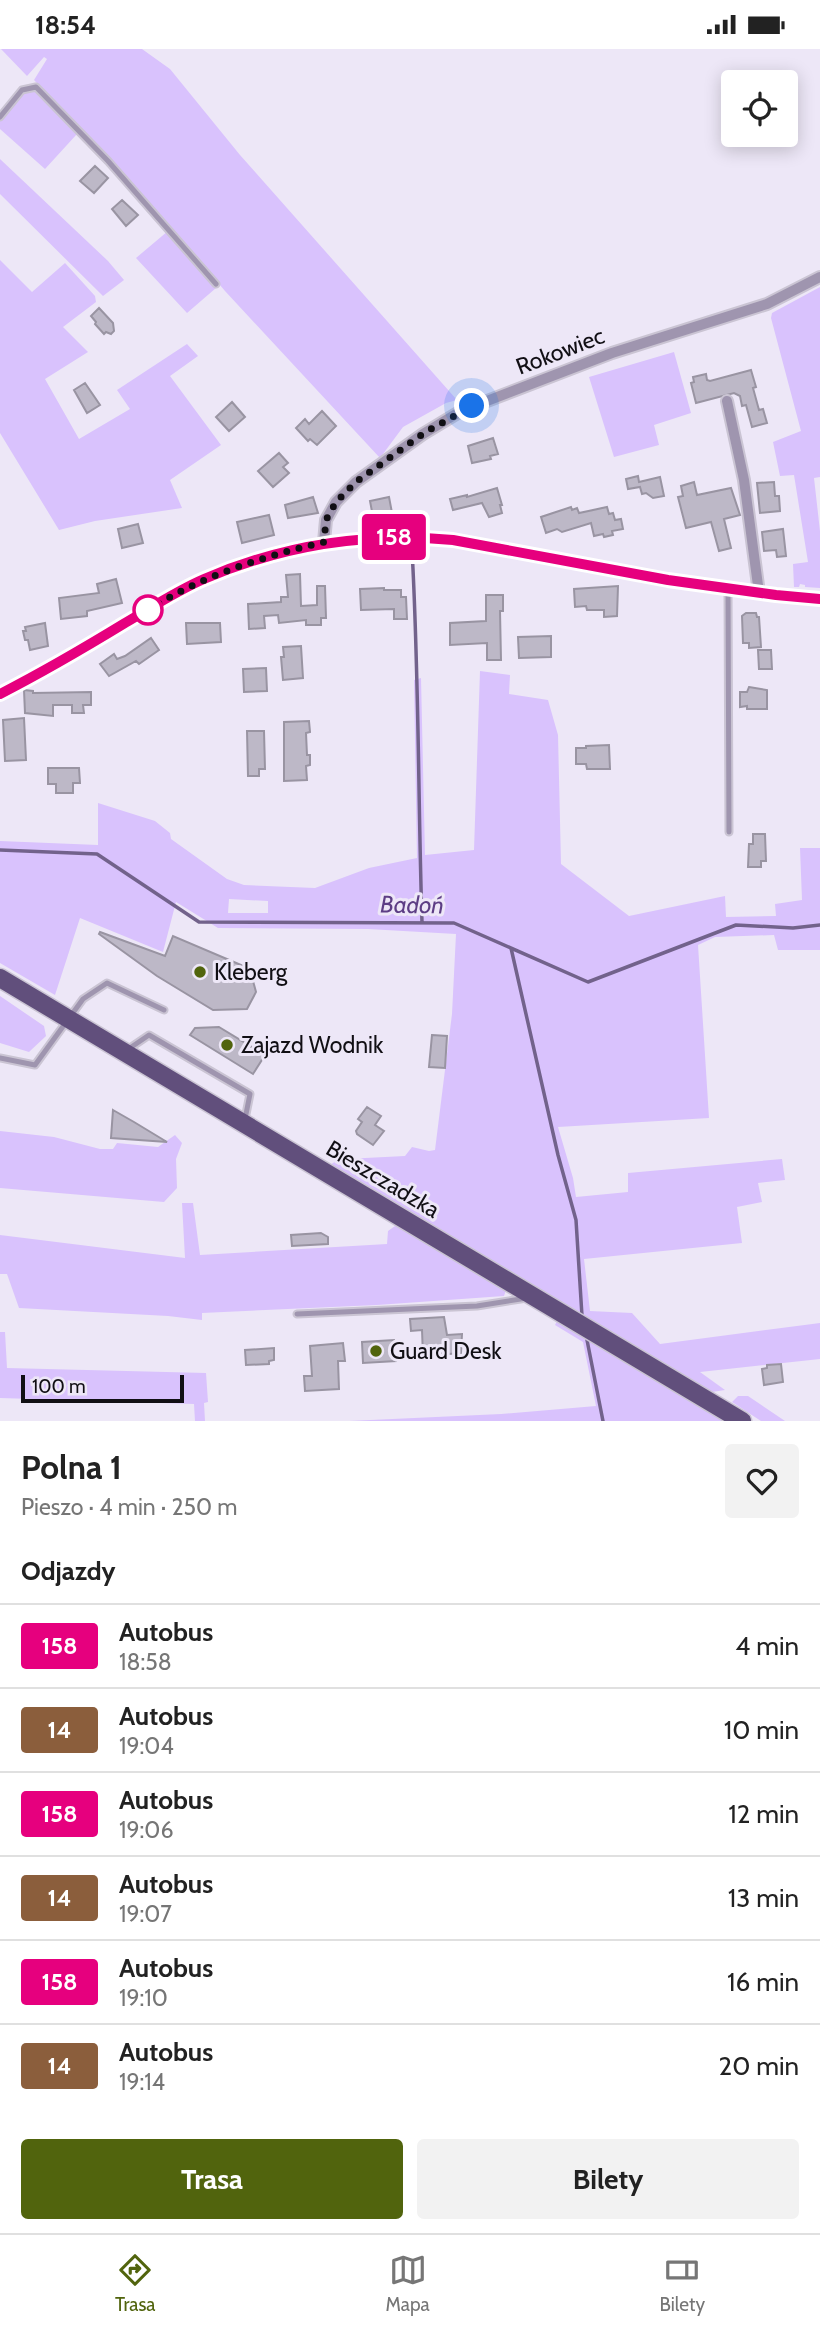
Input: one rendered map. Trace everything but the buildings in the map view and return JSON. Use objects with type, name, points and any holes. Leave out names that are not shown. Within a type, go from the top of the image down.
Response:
[{"type":"main road","name":"Bieszczadzka","points":[[0,978],[742,1421]]},
{"type":"street","name":"Rokowiec","points":[[324,542],[326,520],[336,502],[356,482],[424,433],[461,411],[612,353],[766,303],[820,277]]},
{"type":"street","points":[[727,401],[746,494],[759,593]]},
{"type":"street","points":[[0,694],[204,579],[267,556],[324,542],[367,537],[453,540],[556,560],[759,593],[820,599]]},
{"type":"lane","points":[[0,117],[22,90],[36,87],[108,162],[216,284]]},
{"type":"lane","points":[[728,588],[729,832]]},
{"type":"lane","points":[[0,1058],[35,1065],[83,999],[107,983],[164,1010]]},
{"type":"lane","points":[[126,1052],[149,1035],[250,1094],[244,1126]]},
{"type":"lane","points":[[297,1314],[477,1306],[532,1297]]},
{"type":"shaded area","points":[[1,49],[142,49],[170,69],[240,155],[457,400],[446,403],[403,427],[380,458],[225,291],[160,214],[34,80],[47,59],[44,57],[27,76]]},
{"type":"shaded area","points":[[26,91],[34,91],[77,134],[45,169],[0,129],[0,121]]},
{"type":"shaded area","points":[[0,159],[108,261],[124,280],[103,296],[0,194]]},
{"type":"shaded area","points":[[168,231],[216,288],[187,313],[136,258]]},
{"type":"shaded area","points":[[0,260],[32,292],[65,263],[95,296],[96,302],[63,327],[88,352],[45,379],[79,439],[130,409],[117,390],[187,344],[198,356],[170,376],[221,445],[170,480],[182,508],[95,521],[59,530],[0,433]]},
{"type":"shaded area","points":[[820,287],[820,477],[814,478],[820,531],[820,588],[800,584],[799,587],[794,587],[793,564],[808,562],[794,475],[780,476],[773,442],[801,431],[771,318],[772,313]]},
{"type":"shaded area","points":[[674,352],[691,413],[654,425],[659,445],[614,457],[589,377]]},
{"type":"shaded area","points":[[480,671],[510,675],[509,694],[548,700],[558,735],[561,864],[629,916],[725,896],[726,917],[776,916],[775,904],[802,900],[800,848],[820,848],[820,950],[778,950],[774,935],[715,937],[698,945],[709,1118],[558,1127],[576,1197],[628,1192],[628,1173],[782,1159],[785,1180],[758,1183],[762,1202],[737,1207],[742,1243],[584,1259],[590,1311],[632,1313],[660,1344],[820,1323],[820,1359],[700,1372],[725,1390],[712,1392],[330,1165],[345,1159],[405,1156],[412,1147],[435,1150],[452,1014],[456,934],[368,929],[218,928],[176,902],[163,952],[80,918],[55,995],[0,963],[0,841],[98,845],[98,803],[155,821],[170,833],[171,839],[227,879],[244,885],[315,888],[369,868],[417,858],[414,680],[421,678],[425,855],[474,850]],"holes":[[[229,899],[268,901],[268,913],[228,913]]]},
{"type":"shaded area","points":[[0,996],[44,1026],[46,1036],[29,1052],[0,1043]]},
{"type":"shaded area","points":[[0,1131],[54,1137],[100,1149],[113,1149],[117,1143],[158,1147],[175,1135],[182,1143],[176,1159],[177,1188],[164,1202],[0,1188]]},
{"type":"shaded area","points":[[182,1203],[193,1203],[200,1255],[387,1244],[388,1231],[395,1226],[506,1290],[504,1296],[202,1313],[202,1320],[19,1308],[7,1274],[0,1274],[0,1235],[185,1258]]},
{"type":"shaded area","points":[[557,1321],[728,1421],[349,1421],[501,1414],[596,1406],[583,1342],[555,1325]]},
{"type":"shaded area","points":[[0,1332],[5,1332],[7,1368],[206,1373],[208,1402],[204,1403],[205,1421],[195,1421],[194,1404],[0,1398]]},
{"type":"shaded area","points":[[738,1396],[748,1396],[785,1421],[761,1421],[732,1402]]},
{"type":"waterway","points":[[412,550],[422,922]]},
{"type":"waterway","name":"Badoń","points":[[0,850],[97,854],[199,922],[454,923],[588,982],[736,925],[793,928],[820,925]]},
{"type":"waterway","points":[[511,948],[558,1155],[576,1220],[582,1316]]},
{"type":"waterway","points":[[587,1340],[603,1421]]},
{"type":"bus line","name":"158","points":[[0,694],[204,579],[267,556],[324,542],[367,537],[453,540],[668,580],[820,599]]},
{"type":"place","name":"Kleberg","points":[[200,972]]},
{"type":"place","name":"Zajazd Wodnik","points":[[227,1045]]},
{"type":"place","name":"Guard Desk","points":[[376,1351]]},
{"type":"route","points":[[148,610],[204,579],[267,556],[324,542],[326,520],[336,502],[356,482],[424,433],[472,406]]}]
